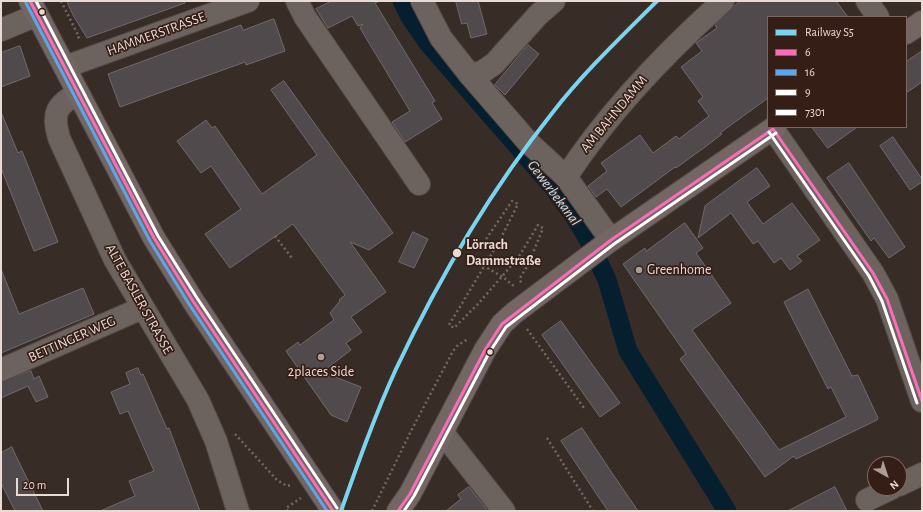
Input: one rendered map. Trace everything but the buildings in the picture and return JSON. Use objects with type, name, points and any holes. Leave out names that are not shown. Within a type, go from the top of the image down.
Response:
[{"type":"main road","points":[[34,8],[154,238],[193,301],[333,511]]},
{"type":"main road","points":[[907,32],[922,22]]},
{"type":"main road","points":[[398,511],[410,494],[485,350],[502,324],[526,303],[576,265],[774,128]]},
{"type":"street","name":"HAMMERSTRASSE","points":[[64,67],[248,1]]},
{"type":"street","points":[[297,1],[305,17],[419,184]]},
{"type":"street","points":[[422,1],[441,38],[470,75],[528,142],[566,177],[611,240]]},
{"type":"street","points":[[470,75],[482,72],[494,64],[538,15],[554,1]]},
{"type":"street","name":"AM BAHNDAMM","points":[[566,177],[587,144],[644,78],[694,27],[723,1]]},
{"type":"street","points":[[867,1],[877,16]]},
{"type":"street","points":[[1,30],[34,8]]},
{"type":"street","name":"ALTE BASLER STRASSE","points":[[78,93],[62,102],[56,112],[56,126],[59,138],[114,260],[198,400],[216,441],[238,511]]},
{"type":"street","points":[[774,128],[873,273],[887,299],[922,402]]},
{"type":"street","name":"BETTINGER WEG","points":[[1,370],[142,308]]},
{"type":"street","points":[[442,432],[504,511]]},
{"type":"street","points":[[907,481],[922,474]]},
{"type":"street","points":[[866,500],[875,496]]},
{"type":"path","points":[[61,1],[79,37],[76,39]]},
{"type":"path","points":[[476,247],[480,248],[512,201],[518,204],[500,240],[449,325],[454,328],[503,277],[518,258],[538,225],[543,228],[528,265],[520,278],[522,287]]},
{"type":"path","points":[[275,236],[292,258]]},
{"type":"path","points":[[470,258],[503,277],[518,290]]},
{"type":"path","points":[[528,330],[584,408]]},
{"type":"path","points":[[372,511],[407,438],[453,351],[458,345],[469,338]]},
{"type":"path","points":[[234,433],[282,484],[287,486],[314,482]]},
{"type":"path","points":[[547,438],[593,511]]},
{"type":"waterway","name":"Gewerbekanal","points":[[402,1],[410,17],[428,43],[553,187],[574,216],[588,239],[607,280],[628,351],[727,511]]},
{"type":"rail line","name":"S5","points":[[341,511],[360,457],[388,386],[430,302],[467,236],[508,173],[565,97],[603,55],[657,1]]},
{"type":"transit line","name":"6","points":[[30,1],[154,238],[193,301],[333,511]]},
{"type":"transit line","name":"7301","points":[[36,1],[158,236],[197,298],[337,508]]},
{"type":"transit line","name":"16","points":[[26,3],[150,241],[189,304],[327,511]]},
{"type":"transit line","name":"6","points":[[773,129],[873,273],[887,299],[922,401]]},
{"type":"transit line","name":"6","points":[[398,511],[410,494],[485,350],[502,324],[611,240],[773,129]]},
{"type":"transit line","name":"9","points":[[769,132],[869,276],[882,301],[917,403]]},
{"type":"transit line","name":"9","points":[[404,511],[414,496],[489,353],[506,327],[614,244],[776,133]]},
{"type":"place","name":"Lörrach Dammstraße","points":[[457,253]]},
{"type":"place","name":"Greenhome","points":[[639,270]]},
{"type":"place","name":"2places Side","points":[[321,357]]}]
